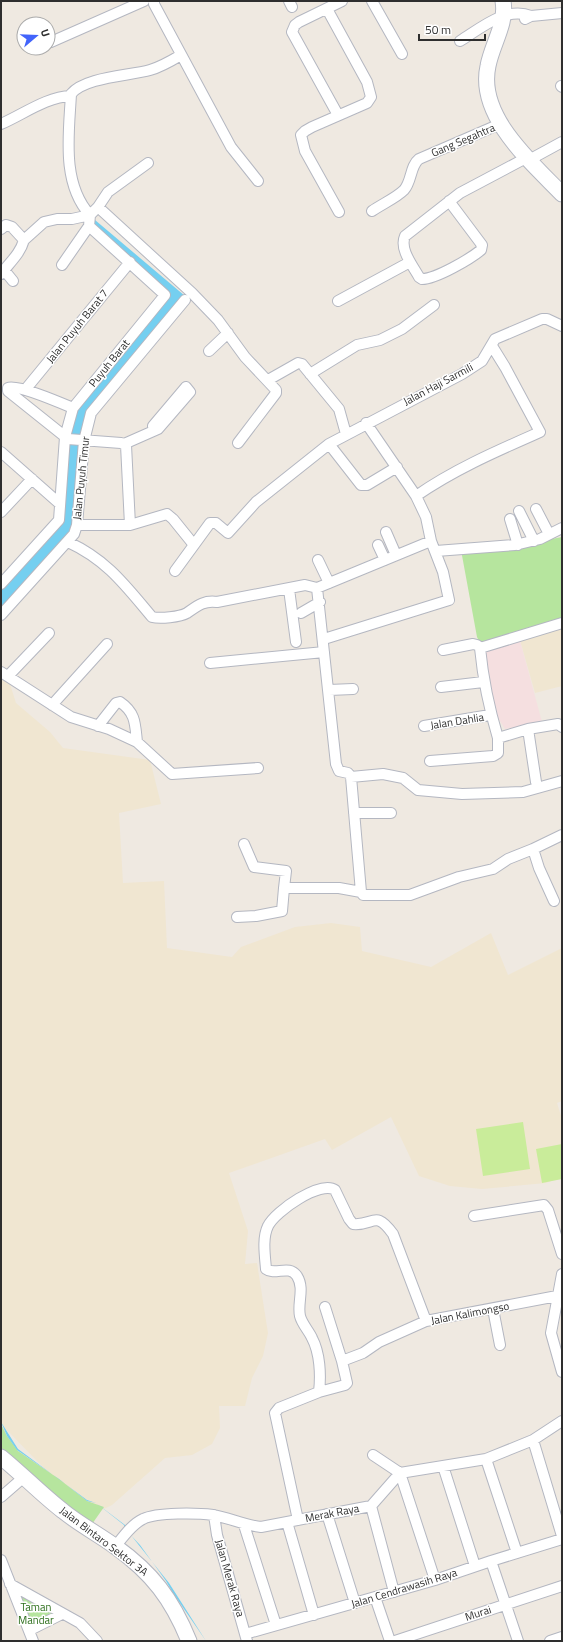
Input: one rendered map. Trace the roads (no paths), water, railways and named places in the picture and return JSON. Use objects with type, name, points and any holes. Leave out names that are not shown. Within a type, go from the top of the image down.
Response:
[{"type":"main road","points":[[502,14],[487,67],[487,91],[500,124],[527,159],[562,194]]},
{"type":"main road","name":"Jalan Bintaro Sektor 3A","points":[[1,1457],[63,1511],[119,1543],[161,1588],[181,1621],[189,1641]]},
{"type":"street","points":[[56,40],[144,1]]},
{"type":"street","points":[[154,1],[154,4],[231,148],[258,181]]},
{"type":"street","points":[[338,115],[292,32],[295,25],[342,1]]},
{"type":"street","points":[[372,1],[402,54]]},
{"type":"street","points":[[327,9],[367,82],[371,97],[367,103],[338,115],[305,131],[301,135],[305,151],[339,212]]},
{"type":"street","points":[[460,41],[502,14],[523,20],[531,16],[562,13]]},
{"type":"street","points":[[62,265],[89,226],[90,215],[81,203],[68,157],[71,96],[75,89],[92,82],[164,66],[181,55]]},
{"type":"street","points":[[1,124],[48,101],[59,97],[71,96]]},
{"type":"street","name":"Gang Segahtra","points":[[372,211],[404,190],[411,179],[416,161],[500,124]]},
{"type":"street","points":[[449,202],[482,246],[481,250],[440,274],[426,279],[418,277],[403,244],[405,236],[460,193],[562,142]]},
{"type":"street","points":[[13,281],[2,272],[18,255],[24,240],[44,222],[57,219],[72,220],[90,215],[111,189],[148,163]]},
{"type":"street","points":[[98,207],[192,293],[228,333],[245,357],[276,390],[276,393],[238,443]]},
{"type":"street","points":[[1,228],[6,225],[10,226],[24,240]]},
{"type":"street","points":[[89,226],[130,262]]},
{"type":"street","name":"Puyuh Barat","points":[[1,584],[59,520],[67,438],[73,408],[165,295],[130,262]]},
{"type":"street","name":"Jalan Puyuh Barat 7","points":[[25,390],[130,262]]},
{"type":"street","points":[[338,301],[410,262]]},
{"type":"street","name":"Jalan Puyuh Timur","points":[[1,615],[74,534],[77,525],[83,441],[91,413],[185,300]]},
{"type":"street","points":[[310,374],[357,346],[380,340],[402,329],[434,305]]},
{"type":"street","name":"Jalan Haji Sarmili","points":[[194,544],[212,523],[220,526],[228,533],[256,502],[329,444],[366,423],[462,374],[482,361],[495,339],[542,319],[548,319],[562,326]]},
{"type":"street","points":[[209,351],[228,333]]},
{"type":"street","points":[[416,496],[443,477],[479,458],[540,432],[492,346]]},
{"type":"street","points":[[268,380],[298,364],[302,364],[339,409],[346,434]]},
{"type":"street","points":[[73,408],[25,390],[11,386],[8,388],[8,391],[67,438],[83,441],[124,444],[154,430]]},
{"type":"street","points":[[324,639],[449,600],[426,517],[416,496],[366,423]]},
{"type":"street","points":[[124,444],[127,448],[130,525]]},
{"type":"street","points":[[329,444],[361,485],[366,485],[397,467]]},
{"type":"street","points":[[1,452],[60,504]]},
{"type":"street","points":[[1,512],[32,479]]},
{"type":"street","points":[[536,509],[549,534]]},
{"type":"street","points":[[519,511],[534,541]]},
{"type":"street","points":[[77,525],[130,525],[167,514],[194,544],[174,571]]},
{"type":"street","points":[[510,519],[518,545]]},
{"type":"street","points":[[436,551],[518,545],[534,541],[562,528]]},
{"type":"street","points":[[386,532],[396,555]]},
{"type":"street","points":[[68,542],[91,553],[114,573],[152,617],[160,619],[186,613],[195,606],[206,602],[289,589],[305,585],[318,588],[432,541]]},
{"type":"street","points":[[378,545],[385,560]]},
{"type":"street","points":[[318,560],[329,583]]},
{"type":"street","points":[[318,588],[337,768],[342,772],[348,773],[351,777],[361,892]]},
{"type":"street","points":[[289,589],[296,642]]},
{"type":"street","points":[[301,613],[320,602]]},
{"type":"street","points":[[443,650],[473,644],[481,647],[562,623]]},
{"type":"street","points":[[49,633],[4,674],[71,717],[137,742],[172,774],[258,768]]},
{"type":"street","points":[[52,705],[107,644]]},
{"type":"street","points":[[430,761],[493,756],[498,753],[498,738],[490,715],[483,682],[481,647]]},
{"type":"street","points":[[210,663],[324,652]]},
{"type":"street","points":[[441,687],[483,682]]},
{"type":"street","points":[[329,690],[353,689]]},
{"type":"street","points":[[98,726],[116,703],[120,702],[131,711],[134,717],[137,742]]},
{"type":"street","name":"Jalan Dahlia","points":[[424,726],[490,715]]},
{"type":"street","points":[[498,738],[528,729],[558,724],[562,727]]},
{"type":"street","points":[[528,729],[536,782]]},
{"type":"street","points":[[351,777],[383,774],[403,778],[418,790],[436,793],[462,794],[523,792],[562,781]]},
{"type":"street","points":[[354,813],[391,813]]},
{"type":"street","points":[[284,888],[339,888],[361,892],[366,896],[410,895],[459,877],[493,869],[508,859],[562,835]]},
{"type":"street","points":[[237,917],[256,916],[282,911],[286,871],[254,867],[244,844]]},
{"type":"street","points":[[533,849],[539,868],[554,901]]},
{"type":"street","points":[[319,1392],[318,1359],[313,1338],[300,1316],[301,1285],[297,1276],[293,1272],[287,1270],[272,1271],[266,1269],[266,1230],[275,1216],[287,1205],[324,1188],[331,1188],[335,1190],[353,1224],[376,1220],[386,1225],[393,1234],[426,1321]]},
{"type":"street","points":[[474,1216],[544,1205],[548,1210],[562,1254]]},
{"type":"street","points":[[562,1274],[551,1333],[562,1372]]},
{"type":"street","name":"Jalan Kalimongso","points":[[342,1361],[364,1353],[379,1342],[426,1321],[558,1296]]},
{"type":"street","points":[[298,1520],[276,1413],[279,1408],[319,1392],[347,1383],[342,1361],[325,1307]]},
{"type":"street","points":[[493,1309],[500,1345]]},
{"type":"street","points":[[400,1473],[486,1459],[533,1440],[562,1421]]},
{"type":"street","points":[[533,1440],[562,1536]]},
{"type":"street","points":[[373,1455],[400,1473],[436,1580]]},
{"type":"street","points":[[486,1459],[517,1553]]},
{"type":"street","points":[[444,1466],[475,1566]]},
{"type":"street","name":"Merak Raya","points":[[119,1543],[131,1529],[143,1519],[158,1514],[214,1515],[244,1525],[261,1526],[371,1506],[400,1473]]},
{"type":"street","points":[[1,1497],[24,1477]]},
{"type":"street","points":[[371,1506],[394,1592]]},
{"type":"street","points":[[327,1514],[355,1603]]},
{"type":"street","name":"Jalan Merak Raya","points":[[214,1515],[217,1535],[246,1638]]},
{"type":"street","points":[[287,1522],[314,1615]]},
{"type":"street","points":[[244,1525],[276,1625]]},
{"type":"street","name":"Jalan Cendrawasih Raya","points":[[246,1638],[276,1625],[436,1580],[475,1566],[562,1539]]},
{"type":"street","points":[[1,1560],[30,1630],[33,1641]]},
{"type":"street","points":[[491,1561],[518,1641]]},
{"type":"street","points":[[10,1584],[80,1624],[97,1641]]},
{"type":"street","name":"Murai","points":[[395,1641],[562,1586]]},
{"type":"street","points":[[375,1597],[390,1641]]},
{"type":"street","points":[[30,1630],[62,1614]]},
{"type":"street","points":[[550,1641],[562,1637]]},
{"type":"water","points":[[95,220],[185,296],[88,412],[72,531],[1,608],[1,589],[61,523],[69,439],[75,410],[170,295],[89,226]]},
{"type":"water","points":[[1,1422],[18,1449],[53,1475],[17,1450],[7,1436]]},
{"type":"water","points":[[66,1484],[87,1500],[96,1503],[87,1501]]},
{"type":"water","points":[[96,1503],[125,1525],[126,1529],[132,1536],[125,1529],[124,1525]]},
{"type":"water","points":[[132,1536],[140,1545],[152,1562]]},
{"type":"water","points":[[152,1562],[169,1583],[206,1641],[166,1581]]},
{"type":"park label","name":"Taman Mandar","points":[[36,1613]]}]
